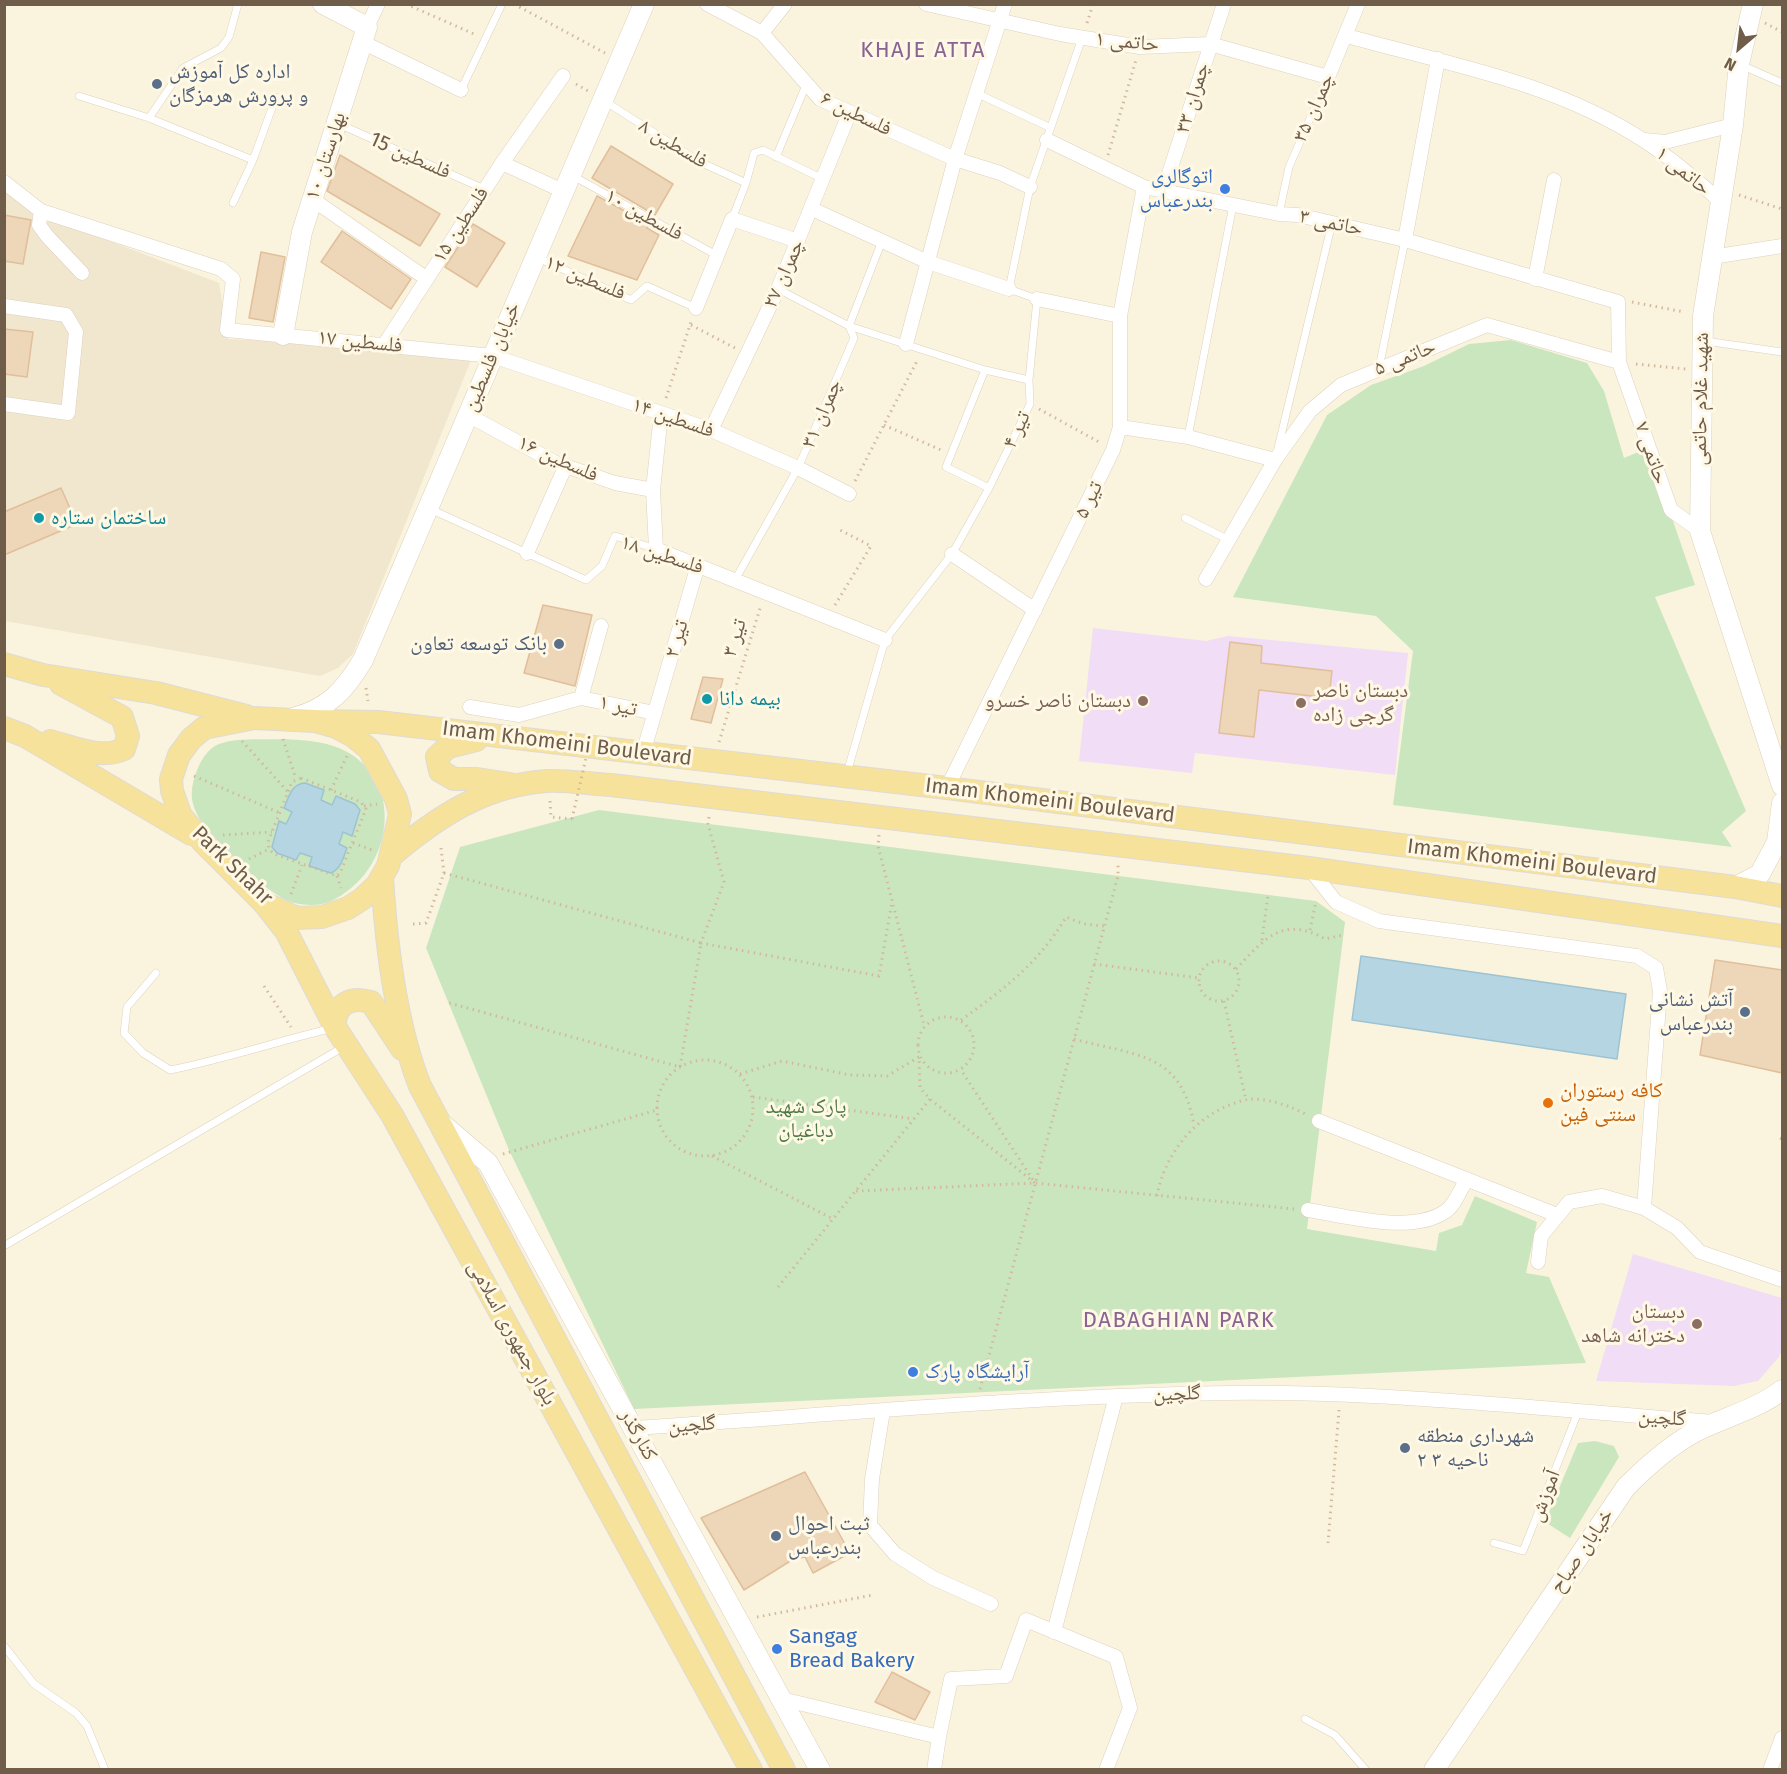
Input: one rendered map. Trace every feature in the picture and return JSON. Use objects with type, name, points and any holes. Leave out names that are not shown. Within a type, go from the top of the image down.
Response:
[{"type":"main road","points":[[4,664],[43,675],[156,693],[254,730]]},
{"type":"main road","points":[[15,732],[102,754],[113,754],[123,749],[128,736],[122,717],[43,675]]},
{"type":"main road","name":"Imam Khomeini Boulevard","points":[[315,721],[378,722],[846,776],[1735,888],[1782,896]]},
{"type":"main road","name":"Park Shahr","points":[[315,721],[336,727],[353,736],[369,749],[396,798],[400,814],[384,862],[362,899],[322,917],[297,918],[264,903],[212,839],[182,816],[172,791],[171,779],[179,755],[204,728],[288,733],[315,721]]},
{"type":"main road","points":[[15,732],[212,839]]},
{"type":"main road","points":[[489,736],[443,749],[437,757],[440,771],[454,779],[477,778],[515,785]]},
{"type":"main road","name":"Imam Khomeini Boulevard","points":[[384,862],[452,811],[477,797],[515,785],[548,781],[712,797],[1309,868],[1782,936]]},
{"type":"main road","name":"بلوار جمهوری اسلامی","points":[[384,862],[385,926],[410,1060],[435,1118],[784,1769]]},
{"type":"main road","name":"بلوار جمهوری اسلامی","points":[[264,903],[286,932],[341,1036],[392,1115],[743,1767]]},
{"type":"main road","points":[[341,1036],[337,1014],[345,1002],[356,999],[371,1002],[410,1060]]},
{"type":"street","points":[[323,4],[364,34],[461,90]]},
{"type":"street","points":[[364,34],[378,4]]},
{"type":"street","name":"خیابان فلسطین","points":[[288,733],[312,713],[329,704],[363,660],[644,4]]},
{"type":"street","name":"فلسطین ۶","points":[[707,4],[762,33],[820,99],[849,114],[955,159],[1000,173],[1030,187]]},
{"type":"street","points":[[762,33],[785,4]]},
{"type":"street","name":"حاتمی ۱","points":[[926,4],[1082,38],[1140,47],[1210,44],[1328,77]]},
{"type":"street","points":[[906,344],[955,159],[1005,4]]},
{"type":"street","name":"چمران ۳۳","points":[[1163,192],[1224,4]]},
{"type":"street","name":"چمران ۳۵","points":[[1328,77],[1347,36],[1358,4]]},
{"type":"street","name":"شهید غلام حاتمی","points":[[1753,4],[1739,64],[1733,125],[1700,341],[1700,531],[1782,786]]},
{"type":"street","name":"بهارستان ۱۰","points":[[284,335],[302,232],[364,34]]},
{"type":"street","name":"حاتمی ۱","points":[[1347,36],[1438,59],[1537,89],[1596,114],[1643,140],[1723,196]]},
{"type":"street","points":[[1405,240],[1438,59]]},
{"type":"street","name":"فلسطین ۱۵","points":[[384,345],[484,189],[563,76]]},
{"type":"street","name":"چمران ۲۷","points":[[711,430],[778,290],[849,114]]},
{"type":"street","name":"حاتمی ۱","points":[[1643,140],[1665,142],[1733,125]]},
{"type":"street","name":"حاتمی ۳","points":[[1049,134],[1104,168],[1144,187],[1279,214],[1298,215],[1405,240],[1618,302]]},
{"type":"street","points":[[502,163],[567,183]]},
{"type":"street","points":[[1534,279],[1554,180]]},
{"type":"street","points":[[4,183],[41,211],[39,225],[46,236],[82,273]]},
{"type":"street","name":"تیر ۵","points":[[946,788],[1113,450],[1120,427],[1120,316],[1144,187]]},
{"type":"street","points":[[312,199],[427,279]]},
{"type":"street","points":[[812,209],[928,262],[1009,290]]},
{"type":"street","name":"فلسطین ۱۷","points":[[41,211],[221,269],[233,279],[227,330],[493,356]]},
{"type":"street","points":[[696,308],[732,219],[798,241]]},
{"type":"street","points":[[1712,257],[1782,246]]},
{"type":"street","points":[[1037,299],[1120,316]]},
{"type":"street","points":[[1618,302],[1619,362]]},
{"type":"street","points":[[4,306],[66,315],[76,332],[68,413],[4,404]]},
{"type":"street","name":"حاتمی ۵","points":[[1206,579],[1275,460],[1311,411],[1341,385],[1487,325],[1619,362]]},
{"type":"street","name":"فلسطین ۱۴","points":[[493,356],[711,430],[798,468],[849,494]]},
{"type":"street","name":"حاتمی ۷","points":[[1619,362],[1671,510],[1700,531]]},
{"type":"street","points":[[656,549],[653,490],[661,414]]},
{"type":"street","name":"فلسطین ۱۶","points":[[468,415],[554,462],[615,483],[653,490]]},
{"type":"street","points":[[1120,427],[1188,437],[1275,460]]},
{"type":"street","points":[[527,553],[566,465]]},
{"type":"street","name":"فلسطین ۱۸","points":[[656,549],[885,640]]},
{"type":"street","points":[[952,554],[1035,610]]},
{"type":"street","name":"تیر ۲","points":[[643,753],[698,565]]},
{"type":"street","name":"تیر ۱","points":[[581,698],[601,626]]},
{"type":"street","name":"تیر ۱","points":[[470,707],[519,715],[581,698],[655,713]]},
{"type":"street","points":[[1735,888],[1760,874],[1777,842],[1782,803]]},
{"type":"street","points":[[1309,868],[1336,902],[1379,921],[1637,956],[1656,968],[1660,991],[1644,1208]]},
{"type":"street","name":"کنارگذر","points":[[435,1118],[488,1163],[635,1428],[820,1770]]},
{"type":"street","points":[[1319,1121],[1557,1215]]},
{"type":"street","points":[[1308,1210],[1376,1221],[1418,1223],[1448,1210],[1467,1179]]},
{"type":"street","points":[[1538,1262],[1541,1236],[1569,1202],[1602,1196],[1644,1208],[1677,1228],[1700,1252],[1782,1280]]},
{"type":"street","name":"خیابان صباح","points":[[1434,1770],[1626,1487],[1655,1459],[1695,1432],[1766,1402],[1782,1390]]},
{"type":"street","name":"گلچین","points":[[635,1428],[1116,1396],[1228,1393],[1340,1395],[1719,1422]]},
{"type":"street","points":[[1054,1632],[1116,1396]]},
{"type":"street","points":[[883,1412],[872,1479],[870,1525],[895,1554],[923,1572],[991,1604]]},
{"type":"street","points":[[934,1770],[951,1679],[1005,1676],[1026,1620],[1116,1657],[1130,1708],[1106,1770]]},
{"type":"street","points":[[782,1699],[939,1737]]},
{"type":"street","points":[[1770,1770],[1782,1738]]},
{"type":"lane","points":[[149,118],[183,69],[220,48],[233,27],[238,4]]},
{"type":"lane","points":[[461,90],[487,40],[502,4]]},
{"type":"lane","points":[[1037,299],[1009,290],[1030,187],[1082,38]]},
{"type":"lane","points":[[1739,64],[1782,83]]},
{"type":"lane","name":"چمران ۳۵","points":[[1279,214],[1289,167],[1328,77]]},
{"type":"lane","points":[[776,157],[806,85]]},
{"type":"lane","points":[[976,93],[1049,134]]},
{"type":"lane","points":[[79,96],[149,118],[253,160]]},
{"type":"lane","points":[[233,203],[253,160],[276,97]]},
{"type":"lane","name":"فلسطین ۸","points":[[603,100],[700,162],[746,183]]},
{"type":"lane","name":"فلسطین 15","points":[[336,123],[484,189]]},
{"type":"lane","points":[[732,219],[746,183],[754,153],[763,150],[823,179]]},
{"type":"lane","name":"فلسطین ۱۰","points":[[567,183],[718,256]]},
{"type":"lane","points":[[1188,437],[1233,205]]},
{"type":"lane","points":[[1275,460],[1332,223]]},
{"type":"lane","points":[[1379,368],[1405,240]]},
{"type":"lane","name":"چمران ۳۱","points":[[735,580],[798,468],[854,338],[849,326],[882,241]]},
{"type":"lane","name":"فلسطین ۱۲","points":[[536,256],[631,300],[647,286],[696,308]]},
{"type":"lane","points":[[778,290],[849,326],[985,370],[1029,380]]},
{"type":"lane","name":"تیر ۴","points":[[846,776],[885,640],[952,554],[989,488],[1030,404],[1029,380],[1037,299]]},
{"type":"lane","points":[[1700,341],[1782,352]]},
{"type":"lane","points":[[985,370],[946,467],[989,488]]},
{"type":"lane","name":"فلسطین ۱۸","points":[[428,508],[586,580],[602,566],[615,536],[656,549]]},
{"type":"lane","points":[[1185,518],[1229,540]]},
{"type":"lane","points":[[156,973],[127,1007],[124,1033],[143,1053],[170,1070],[218,1060],[264,1045],[341,1036]]},
{"type":"lane","points":[[4,1246],[341,1036]]},
{"type":"lane","name":"آموزش","points":[[1494,1543],[1523,1551],[1578,1412]]},
{"type":"lane","points":[[4,1646],[34,1684],[76,1713],[87,1726],[105,1770]]},
{"type":"lane","points":[[1305,1719],[1335,1735],[1366,1770]]},
{"type":"path","points":[[406,4],[487,40]]},
{"type":"path","points":[[514,4],[620,61]]},
{"type":"path","points":[[1082,38],[1093,4]]},
{"type":"path","points":[[1104,168],[1140,47]]},
{"type":"path","points":[[563,76],[603,100]]},
{"type":"path","points":[[1723,196],[1782,209]]},
{"type":"path","points":[[1618,302],[1703,316]]},
{"type":"path","points":[[661,414],[696,308]]},
{"type":"path","points":[[691,325],[747,354]]},
{"type":"path","points":[[849,494],[922,350]]},
{"type":"path","points":[[1619,362],[1701,370]]},
{"type":"path","points":[[1030,404],[1113,450]]},
{"type":"path","points":[[884,425],[951,455]]},
{"type":"path","points":[[828,617],[871,546],[838,529]]},
{"type":"path","name":"تیر ۳","points":[[713,761],[765,592]]},
{"type":"path","points":[[234,742],[242,741],[254,730]]},
{"type":"path","points":[[551,817],[572,819],[592,732]]},
{"type":"path","points":[[269,849],[272,832],[288,792],[296,779],[288,733],[273,740]]},
{"type":"path","points":[[242,741],[288,792]]},
{"type":"path","points":[[332,790],[349,753]]},
{"type":"path","points":[[192,782],[195,774],[280,813]]},
{"type":"path","points":[[296,779],[301,778],[332,790],[361,802],[364,806],[366,812],[337,876]]},
{"type":"path","points":[[680,1067],[701,943],[724,882],[708,824],[712,797]]},
{"type":"path","points":[[364,806],[383,803]]},
{"type":"path","points":[[880,817],[878,846],[924,1025],[917,1041],[920,1088],[930,1099],[1035,1183]]},
{"type":"path","points":[[212,839],[272,832]]},
{"type":"path","points":[[353,843],[384,862]]},
{"type":"path","points":[[973,1406],[1118,876],[1118,845]]},
{"type":"path","points":[[413,924],[426,923],[444,873],[441,848]]},
{"type":"path","points":[[269,849],[274,854],[337,876]]},
{"type":"path","points":[[241,864],[269,849]]},
{"type":"path","points":[[288,901],[302,865]]},
{"type":"path","points":[[444,873],[701,943],[879,976],[892,902]]},
{"type":"path","points":[[337,876],[344,894]]},
{"type":"path","points":[[1262,942],[1268,895]]},
{"type":"path","points":[[1310,930],[1316,901]]},
{"type":"path","points":[[960,1020],[1013,982],[1052,941],[1066,917],[1084,924],[1104,926]]},
{"type":"path","points":[[1236,969],[1262,942],[1284,929],[1310,930],[1325,939],[1343,935]]},
{"type":"path","points":[[1217,961],[1224,961],[1236,969],[1239,975],[1238,988],[1235,994],[1224,1000],[1206,996],[1199,978],[1205,967],[1217,961]]},
{"type":"path","points":[[1094,963],[1199,978]]},
{"type":"path","points":[[264,986],[295,1035]]},
{"type":"path","points":[[1224,1000],[1246,1100]]},
{"type":"path","points":[[446,1002],[680,1067]]},
{"type":"path","points":[[919,1057],[930,1070],[945,1074],[961,1070],[973,1055],[973,1035],[960,1020],[941,1017],[924,1025]]},
{"type":"path","points":[[1074,1039],[1130,1052],[1155,1061],[1175,1075],[1190,1099],[1194,1125]]},
{"type":"path","points":[[740,1074],[782,1061],[850,1075],[887,1076],[919,1057]]},
{"type":"path","points":[[712,1156],[728,1151],[740,1142],[749,1128],[754,1113],[753,1097],[740,1074],[718,1061],[698,1060],[680,1067],[662,1085],[657,1110],[662,1129],[675,1145],[686,1152],[712,1156],[833,1219]]},
{"type":"path","points":[[961,1070],[1035,1183]]},
{"type":"path","points":[[753,1097],[914,1119]]},
{"type":"path","points":[[778,1287],[930,1099]]},
{"type":"path","points":[[1157,1197],[1160,1177],[1194,1125],[1207,1116],[1246,1100],[1284,1106],[1319,1121]]},
{"type":"path","points":[[488,1163],[509,1150],[657,1110]]},
{"type":"path","points":[[856,1191],[1035,1183],[1157,1197],[1308,1210]]},
{"type":"path","points":[[1328,1543],[1340,1395]]},
{"type":"path","points":[[740,1621],[873,1595]]},
{"type":"shaded area","points":[[4,189],[42,215],[219,283],[228,339],[475,350],[353,654],[338,668],[320,676],[5,621]]},
{"type":"shaded area","name":"دبستان ناصر گرجی زاده","points":[[1093,628],[1206,641],[1228,636],[1408,653],[1395,775],[1195,753],[1192,773],[1079,761]]},
{"type":"shaded area","name":"دبستان دخترانه شاهد","points":[[1633,1254],[1782,1298],[1782,1350],[1779,1357],[1758,1381],[1734,1386],[1596,1381]]},
{"type":"green space","points":[[1511,340],[1587,363],[1604,391],[1624,458],[1648,448],[1695,585],[1655,597],[1746,811],[1722,832],[1732,847],[1393,805],[1413,651],[1376,616],[1233,597],[1327,415],[1371,385],[1424,366],[1469,344]]},
{"type":"green space","points":[[283,739],[325,744],[349,753],[366,767],[377,784],[383,803],[385,822],[381,842],[373,861],[362,878],[346,892],[322,904],[307,905],[289,901],[261,884],[220,846],[194,807],[192,787],[196,773],[204,757],[212,748],[234,740]]},
{"type":"green space","name":"پارک شهید دباغیان","points":[[599,810],[1316,901],[1345,922],[1307,1229],[1436,1251],[1439,1233],[1462,1225],[1475,1196],[1537,1222],[1526,1273],[1549,1277],[1586,1363],[634,1409],[509,1150],[426,948],[460,847]]},
{"type":"green space","points":[[1595,1441],[1614,1446],[1619,1457],[1570,1538],[1545,1522],[1578,1443]]},
{"type":"water","points":[[305,783],[324,790],[321,800],[332,805],[336,796],[355,804],[360,810],[352,836],[343,832],[339,844],[347,848],[339,866],[331,873],[309,866],[312,857],[300,853],[296,860],[277,853],[272,847],[279,821],[286,824],[292,812],[284,808],[289,796],[294,788]]},
{"type":"water","points":[[1361,956],[1626,994],[1617,1059],[1352,1020]]},
{"type":"building","points":[[611,146],[673,184],[655,215],[592,178]]},
{"type":"building","points":[[340,155],[440,214],[420,246],[327,191]]},
{"type":"building","points":[[597,196],[649,224],[647,228],[659,235],[637,280],[568,256]]},
{"type":"building","points":[[4,215],[31,220],[23,264],[4,261]]},
{"type":"building","points":[[473,224],[505,243],[477,287],[445,267]]},
{"type":"building","points":[[342,231],[411,279],[391,309],[321,262]]},
{"type":"building","points":[[261,252],[285,257],[273,322],[249,318]]},
{"type":"building","points":[[4,329],[33,332],[27,377],[4,374]]},
{"type":"building","name":"ساختمان ستاره","points":[[61,488],[77,524],[4,555],[4,512]]},
{"type":"building","name":"بانک توسعه تعاون","points":[[543,605],[592,615],[575,686],[524,673]]},
{"type":"building","points":[[1230,642],[1262,646],[1261,663],[1332,671],[1329,698],[1259,690],[1254,737],[1219,733]]},
{"type":"building","name":"بیمه دانا","points":[[703,677],[723,679],[711,723],[691,719]]},
{"type":"building","name":"آتش نشانی بندرعباس","points":[[1715,960],[1782,970],[1782,1073],[1700,1055]]},
{"type":"building","name":"ثبت احوال بندرعباس","points":[[805,1472],[850,1553],[813,1573],[805,1557],[792,1560],[744,1590],[701,1518]]},
{"type":"building","points":[[892,1672],[930,1692],[915,1720],[875,1702]]},
{"type":"place","name":"اداره کل آموزش و پرورش هرمزگان","points":[[157,84]]},
{"type":"place","name":"اتوگالری بندرعباس","points":[[1225,189]]},
{"type":"place","name":"ساختمان ستاره","points":[[39,518]]},
{"type":"place","name":"بانک توسعه تعاون","points":[[559,644]]},
{"type":"place","name":"بیمه دانا","points":[[707,699]]},
{"type":"place","name":"دبستان ناصر خسرو","points":[[1143,701]]},
{"type":"place","name":"دبستان ناصر گرجی زاده","points":[[1301,703]]},
{"type":"place","name":"آتش نشانی بندرعباس","points":[[1745,1012]]},
{"type":"place","name":"کافه رستوران سنتی فین","points":[[1548,1103]]},
{"type":"place","name":"دبستان دخترانه شاهد","points":[[1697,1324]]},
{"type":"place","name":"آرایشگاه پارک","points":[[913,1372]]},
{"type":"place","name":"شهرداری منطقه ۲ ناحیه ۳","points":[[1405,1448]]},
{"type":"place","name":"ثبت احوال بندرعباس","points":[[776,1536]]},
{"type":"place","name":"Sangag Bread Bakery","points":[[777,1649]]},
{"type":"district","name":"KHAJE ATTA","points":[[923,51]]},
{"type":"district","name":"DABAGHIAN PARK","points":[[1179,1321]]}]
